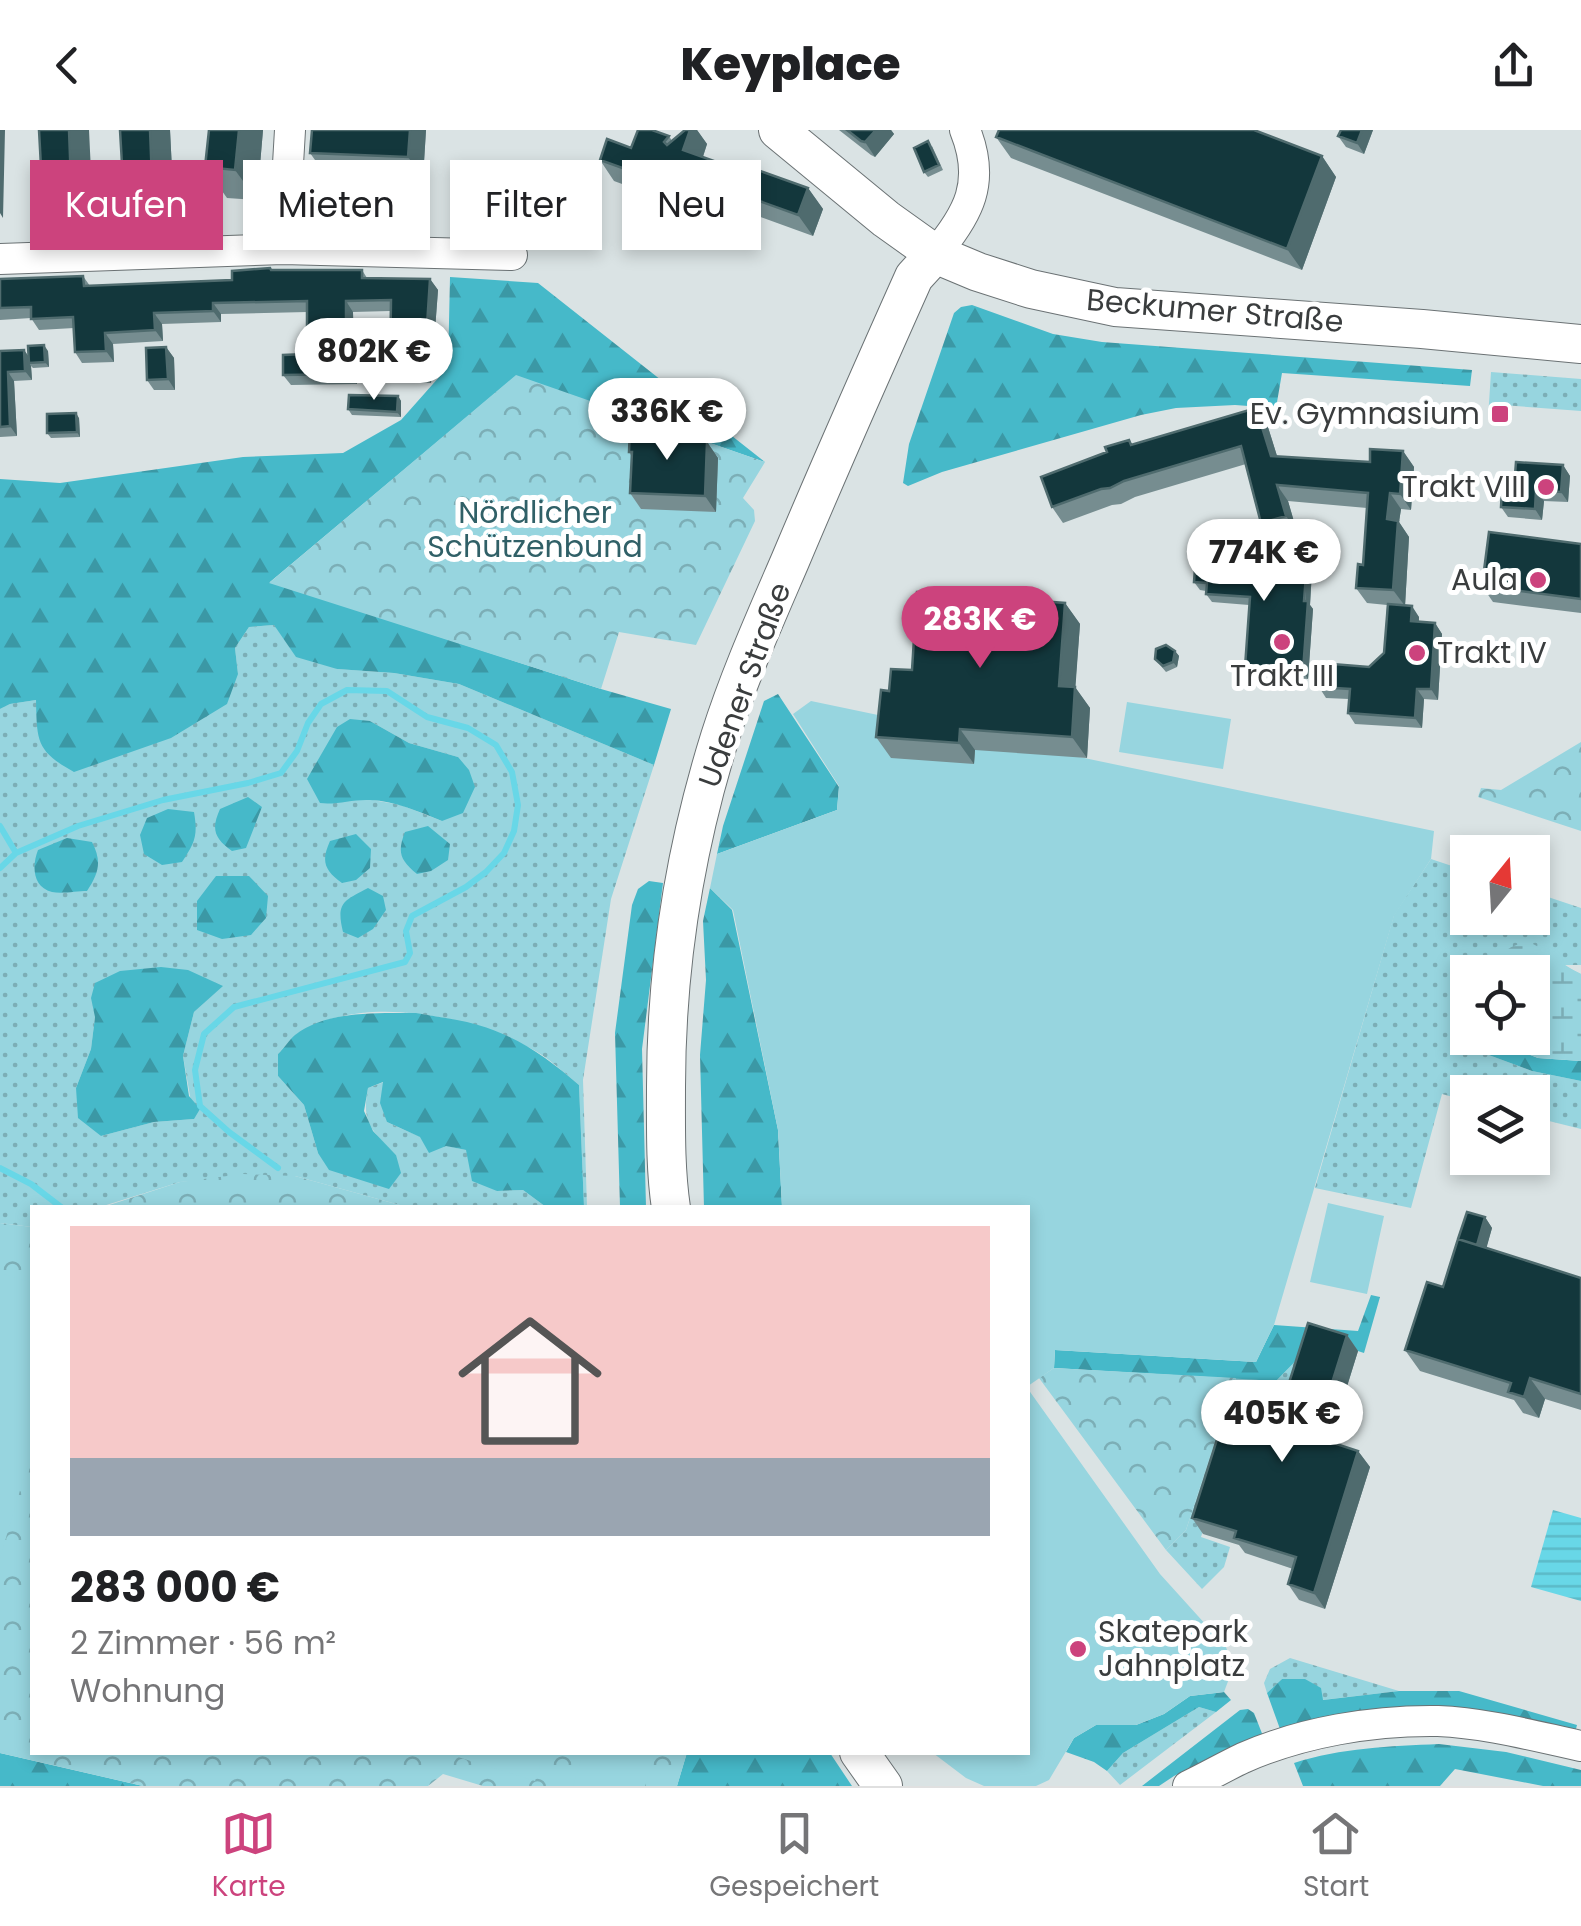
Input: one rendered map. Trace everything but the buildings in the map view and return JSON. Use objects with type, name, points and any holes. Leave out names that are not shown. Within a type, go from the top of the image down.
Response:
[{"type":"main road","name":"Beckumer Straße","points":[[778,130],[886,220],[935,254],[1031,289],[1115,307],[1581,344]]},
{"type":"main road","name":"Udener Straße","points":[[670,1205],[666,1052],[679,917],[720,736],[751,653],[914,277],[935,254]]},
{"type":"main road","points":[[861,1755],[884,1786]]},
{"type":"street","points":[[288,160],[290,130]]},
{"type":"street","points":[[935,254],[958,227],[970,200],[974,170],[965,130]]},
{"type":"street","points":[[0,259],[255,250]]},
{"type":"street","points":[[321,250],[512,255]]},
{"type":"street","points":[[1188,1786],[1245,1758],[1300,1738],[1369,1725],[1438,1721],[1508,1730],[1581,1746]]},
{"type":"green space","points":[[450,277],[538,283],[765,462],[516,376],[270,582],[671,709],[654,765],[459,684],[337,669],[296,657],[274,625],[249,627],[235,648],[238,674],[227,704],[171,738],[74,772],[52,758],[38,735],[36,700],[0,709],[0,479],[60,483],[243,457],[343,453],[401,420],[448,367]]},
{"type":"green space","points":[[972,305],[1053,334],[1102,342],[1472,370],[1470,386],[1282,373],[1276,408],[1176,408],[1141,415],[942,472],[908,486],[903,483],[909,444],[954,313]]},
{"type":"green space","points":[[1491,372],[1581,379],[1581,411],[1502,405],[1488,418]]},
{"type":"green space","name":"Nördlicher Schützenbund","points":[[516,375],[765,462],[743,498],[754,510],[755,521],[696,645],[619,632],[601,689],[269,583]]},
{"type":"green space","points":[[274,625],[337,669],[459,684],[654,765],[611,899],[583,1080],[587,1205],[584,1205],[579,1085],[543,1056],[504,1036],[446,1018],[384,1012],[326,1020],[297,1034],[278,1054],[278,1076],[304,1105],[318,1153],[396,1155],[367,1118],[368,1088],[384,1082],[387,1122],[466,1150],[497,1191],[523,1190],[543,1205],[400,1205],[295,1176],[180,1182],[106,1205],[30,1205],[30,1227],[0,1223],[0,709],[36,700],[238,674],[235,648],[249,627]],"holes":[[[370,721],[409,743],[458,757],[442,821],[401,805],[367,799]],[[222,986],[194,1012],[183,1056],[194,1119],[154,1122],[101,1136],[76,1088],[91,1049],[95,1017]]]},
{"type":"green space","points":[[778,694],[839,787],[837,810],[717,854],[764,701]]},
{"type":"green space","points":[[811,701],[1434,831],[1431,859],[1394,916],[1274,1325],[1256,1362],[1055,1350],[1054,1368],[1030,1385],[1030,1205],[782,1205],[778,1130],[733,910],[710,888],[717,854],[837,810],[839,786],[793,714]]},
{"type":"green space","points":[[1127,702],[1231,719],[1223,769],[1119,752]]},
{"type":"green space","points":[[350,719],[370,721],[409,743],[458,757],[469,770],[475,787],[463,813],[442,821],[380,801],[320,803],[307,779],[337,727]]},
{"type":"green space","points":[[1581,742],[1581,831],[1478,797],[1481,788],[1501,790]]},
{"type":"green space","points":[[248,797],[262,807],[246,848],[232,851],[216,833],[217,816],[220,809]]},
{"type":"green space","points":[[168,809],[194,812],[195,833],[182,862],[162,865],[144,854],[140,835],[147,818]]},
{"type":"green space","points":[[428,826],[450,844],[448,860],[431,871],[417,874],[404,860],[401,845],[405,832]]},
{"type":"green space","points":[[356,834],[371,849],[370,868],[356,880],[342,883],[326,865],[327,848],[330,841]]},
{"type":"green space","points":[[67,838],[92,842],[95,849],[98,867],[87,891],[52,892],[37,880],[38,850]]},
{"type":"green space","points":[[1431,859],[1450,865],[1450,935],[1550,935],[1550,898],[1581,908],[1581,965],[1563,965],[1581,974],[1581,1061],[1550,1053],[1550,955],[1450,955],[1450,1055],[1489,1055],[1532,1071],[1581,1081],[1581,1129],[1550,1121],[1550,1075],[1450,1075],[1450,1096],[1442,1094],[1411,1208],[1315,1188],[1394,915]]},
{"type":"green space","points":[[216,876],[249,876],[268,896],[266,918],[251,935],[222,939],[197,930],[197,901]]},
{"type":"green space","points":[[649,881],[663,883],[642,1049],[646,1205],[620,1205],[615,1033],[632,905],[638,889]]},
{"type":"green space","points":[[368,888],[383,896],[386,910],[373,929],[358,938],[343,932],[341,909],[347,900]]},
{"type":"green space","points":[[710,888],[732,910],[778,1130],[782,1205],[704,1205],[700,1055],[706,980],[703,921]]},
{"type":"green space","points":[[1529,942],[1581,974],[1581,1061],[1530,1055],[1550,1055],[1550,955],[1500,955]]},
{"type":"green space","points":[[161,967],[188,970],[223,986],[194,1012],[183,1056],[189,1096],[200,1109],[194,1119],[154,1122],[101,1136],[78,1118],[76,1088],[91,1049],[95,1017],[91,998],[95,983],[120,971]]},
{"type":"green space","points":[[416,1013],[470,1023],[506,1035],[544,1057],[579,1085],[584,1205],[543,1205],[523,1190],[497,1191],[472,1181],[466,1150],[446,1146],[429,1153],[420,1137],[387,1122],[380,1103],[383,1082],[368,1088],[364,1111],[373,1131],[396,1155],[401,1173],[389,1189],[329,1170],[318,1153],[304,1105],[278,1076],[278,1054],[295,1035],[322,1021]]},
{"type":"green space","points":[[1489,1055],[1581,1061],[1581,1081],[1532,1071]]},
{"type":"green space","points":[[243,1174],[295,1176],[400,1205],[109,1205],[180,1182]]},
{"type":"green space","points":[[1328,1203],[1384,1216],[1367,1294],[1310,1282]]},
{"type":"green space","points":[[0,1223],[30,1227],[30,1755],[686,1755],[677,1786],[483,1786],[443,1774],[428,1786],[143,1786],[0,1753]]},
{"type":"green space","points":[[0,1273],[30,1282],[30,1457],[0,1558]]},
{"type":"green space","points":[[1371,1295],[1380,1297],[1364,1353],[1318,1338],[1276,1381],[1054,1368],[1055,1350],[1256,1362],[1274,1325],[1358,1331]]},
{"type":"green space","points":[[1318,1338],[1291,1423],[1243,1405],[1201,1537],[1230,1547],[1224,1567],[1202,1589],[1166,1550],[1186,1530],[1236,1378],[1276,1381]]},
{"type":"green space","points":[[1054,1368],[1236,1378],[1186,1530],[1166,1550],[1039,1378]]},
{"type":"green space","points":[[1030,1392],[1160,1574],[1226,1647],[1233,1668],[1224,1692],[1190,1696],[1164,1714],[1136,1725],[1096,1725],[1074,1738],[1049,1780],[1036,1786],[984,1786],[936,1755],[1030,1755]]},
{"type":"green space","points":[[1290,1658],[1399,1691],[1322,1700],[1282,1679],[1267,1693],[1264,1683],[1270,1669]]},
{"type":"green space","points":[[1282,1679],[1305,1679],[1321,1688],[1323,1700],[1399,1691],[1459,1691],[1577,1725],[1575,1733],[1280,1729],[1267,1693]]},
{"type":"green space","points":[[1224,1692],[1231,1700],[1216,1712],[1199,1707],[1123,1753],[1107,1771],[1066,1752],[1074,1738],[1096,1725],[1136,1725],[1164,1714],[1190,1696]]},
{"type":"green space","points":[[1199,1707],[1216,1712],[1120,1785],[1107,1771],[1123,1753]]},
{"type":"green space","points":[[1240,1710],[1254,1713],[1263,1736],[1238,1744],[1159,1786],[1142,1786]]},
{"type":"green space","points":[[1439,1744],[1506,1752],[1581,1770],[1581,1786],[1543,1786],[1455,1769],[1440,1786],[1303,1786],[1294,1763],[1348,1751]]},
{"type":"green space","points":[[0,1753],[143,1786],[0,1786]]},
{"type":"green space","points":[[451,1755],[543,1755],[535,1781]]},
{"type":"green space","points":[[582,1755],[654,1755],[645,1786],[573,1786]]},
{"type":"green space","points":[[686,1755],[831,1755],[852,1786],[677,1786]]},
{"type":"shaded area","points":[[1553,1510],[1581,1518],[1581,1601],[1531,1587]]},
{"type":"waterway","points":[[0,868],[16,853],[78,826],[163,800],[281,773],[321,704],[347,690],[387,691],[427,717],[468,728],[496,745],[512,772],[518,805],[514,831],[504,853],[486,872],[412,916],[406,931],[410,953],[405,962],[234,1007],[204,1034],[195,1070],[200,1106],[278,1168]]},
{"type":"waterway","points":[[0,826],[16,853]]},
{"type":"waterway","points":[[0,1168],[31,1184],[58,1205]]},
{"type":"place","name":"Ev. Gymnasium","points":[[1500,414]]},
{"type":"place","name":"Trakt VIII","points":[[1546,487]]},
{"type":"place","name":"Aula","points":[[1538,580]]},
{"type":"place","name":"Trakt III","points":[[1282,642]]},
{"type":"place","name":"Trakt IV","points":[[1417,653]]},
{"type":"place","name":"Skatepark Jahnplatz","points":[[1078,1649]]}]
